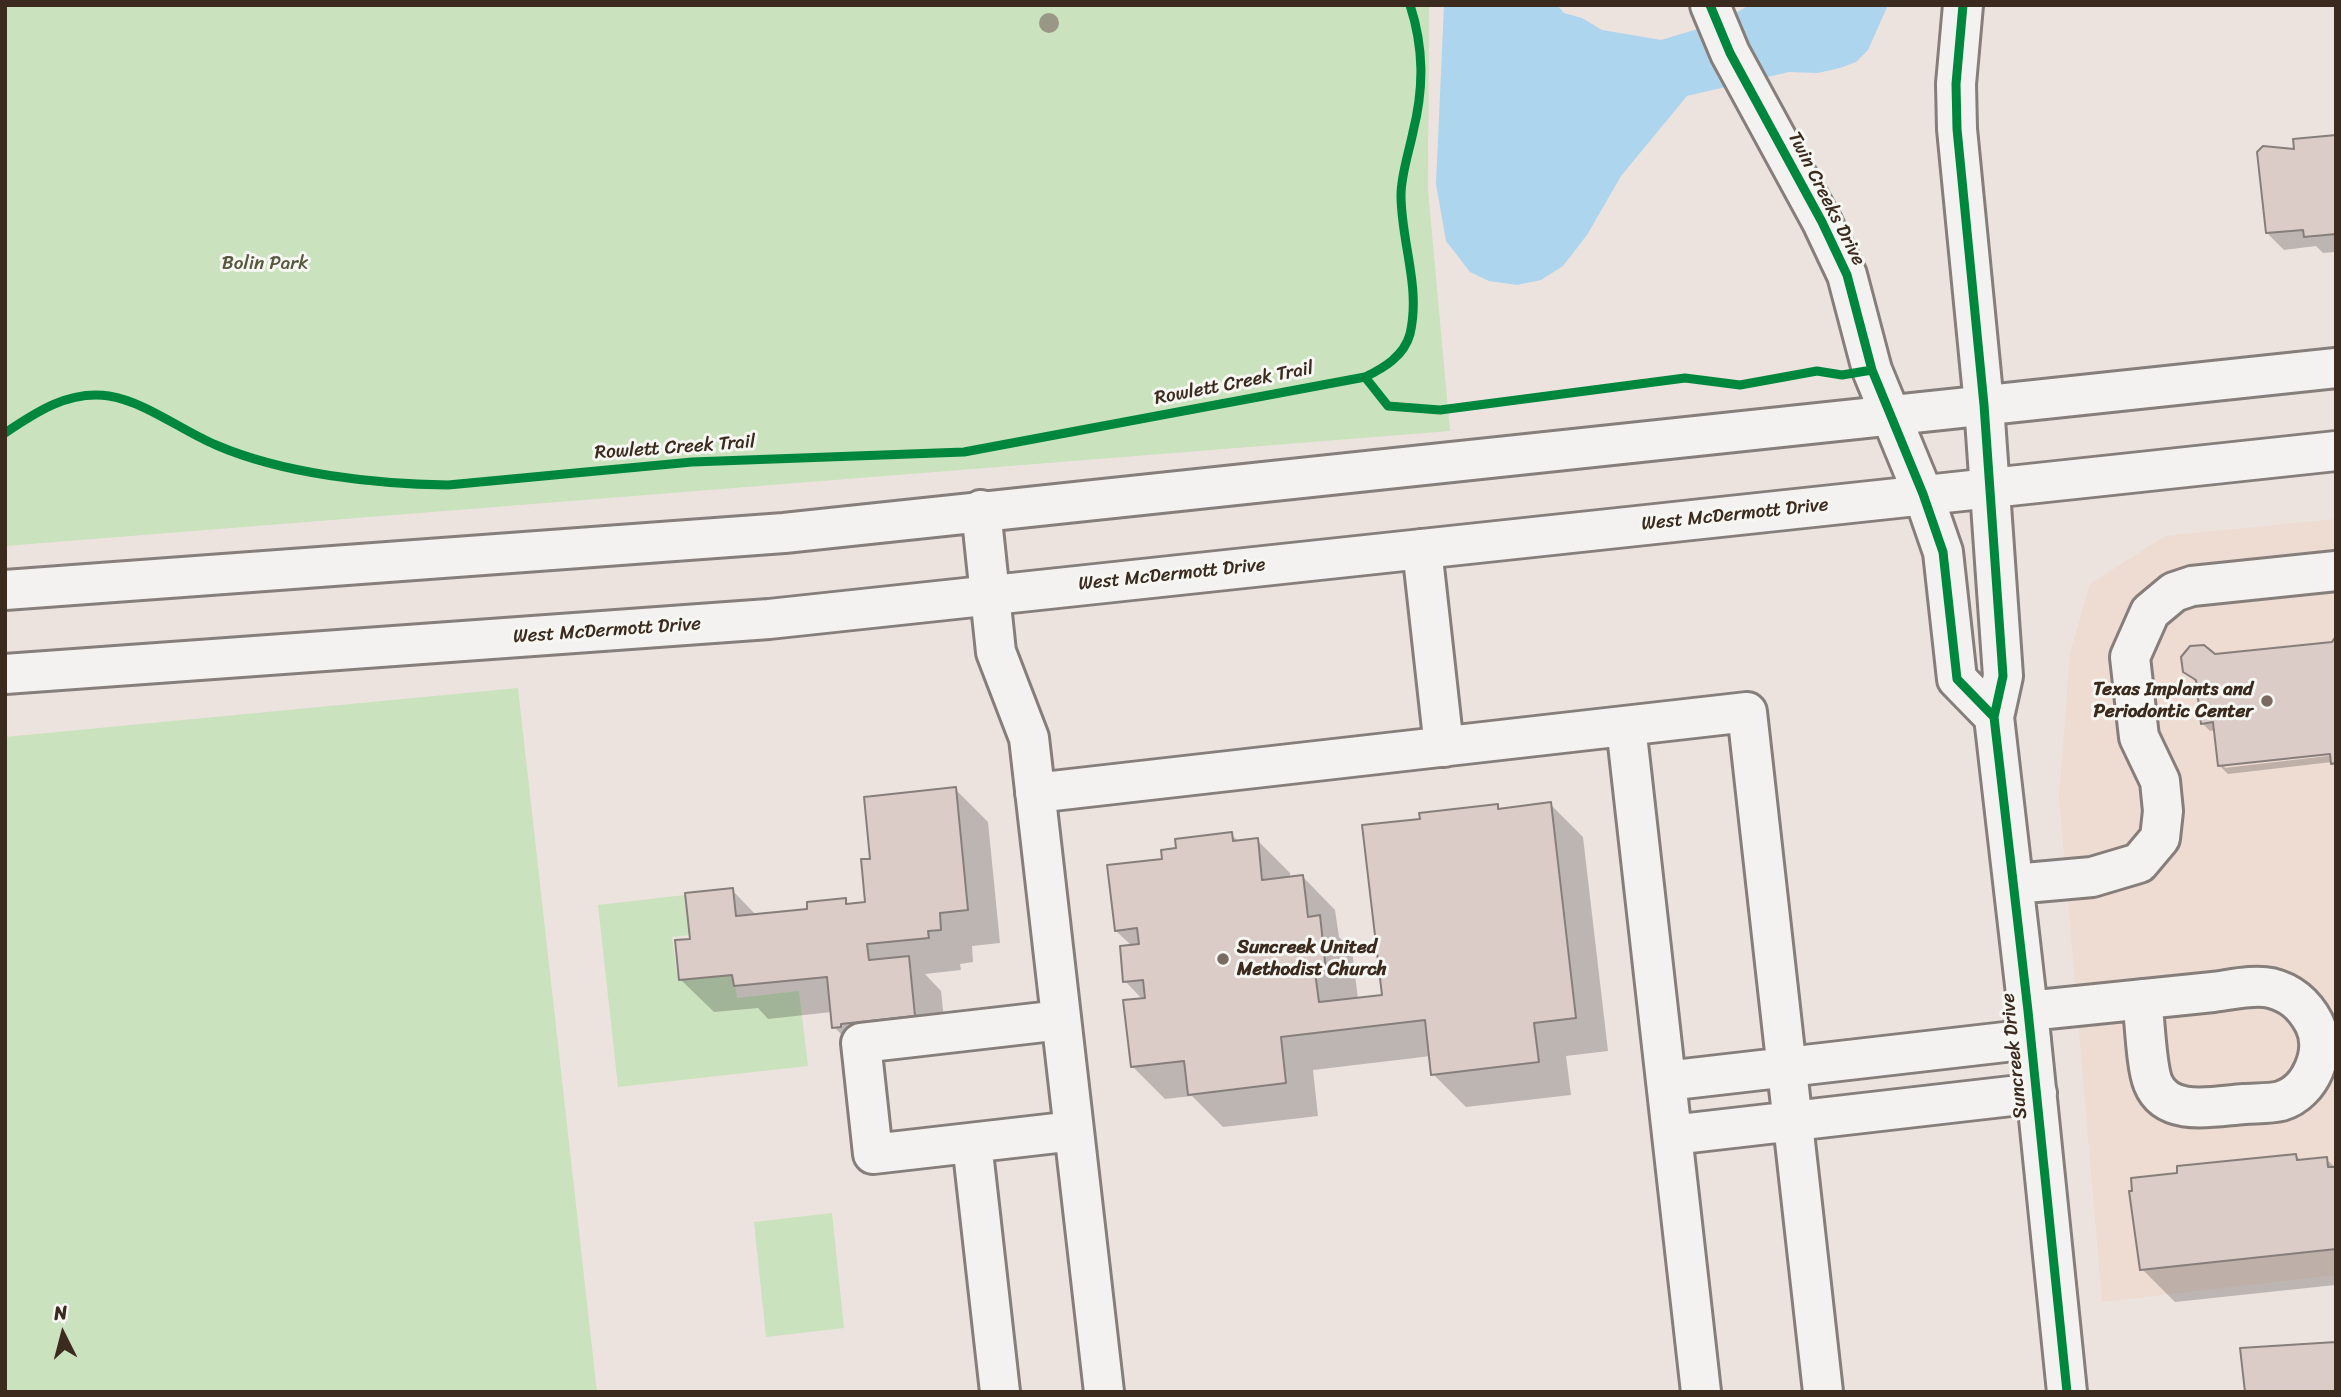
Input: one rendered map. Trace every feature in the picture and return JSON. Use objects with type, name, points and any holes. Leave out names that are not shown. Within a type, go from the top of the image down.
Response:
[{"type":"main road","name":"Twin Creeks Drive","points":[[1710,5],[1730,53],[1822,222],[1847,275],[1872,370],[1923,494]]},
{"type":"main road","points":[[1963,5],[1958,49],[1957,129],[1984,405],[1989,488]]},
{"type":"main road","points":[[5,590],[784,533],[2336,368]]},
{"type":"main road","name":"West McDermott Drive","points":[[5,674],[769,619],[2336,451]]},
{"type":"main road","name":"Suncreek Drive","points":[[1989,488],[2003,676],[1994,717],[2030,1025],[2067,1392]]},
{"type":"main road","points":[[1923,494],[1943,552],[1957,679],[1994,717]]},
{"type":"main road","points":[[981,510],[996,652],[1029,738],[1104,1392]]},
{"type":"main road","points":[[1422,549],[1444,747]]},
{"type":"main road","points":[[2014,884],[2092,877],[2139,863],[2160,838],[2163,811],[2160,781],[2139,737],[2130,657],[2150,612],[2174,592],[2192,586],[2336,571]]},
{"type":"main road","points":[[1035,793],[1747,712],[1823,1392]]},
{"type":"main road","points":[[1626,726],[1701,1392]]},
{"type":"main road","points":[[1666,1081],[1787,1067],[2030,1025],[2142,999],[2267,987],[2290,994],[2307,1009],[2317,1030],[2320,1051],[2313,1072],[2301,1089],[2282,1100],[2194,1108],[2178,1106],[2165,1099],[2153,1084],[2142,999]]},
{"type":"main road","points":[[1062,1020],[861,1043],[873,1154],[1074,1131]]},
{"type":"main road","points":[[1672,1135],[2037,1093]]},
{"type":"main road","points":[[972,1143],[1000,1392]]},
{"type":"shaded area","points":[[2336,519],[2336,1275],[2102,1302],[2059,797],[2070,653],[2090,584],[2165,536]]},
{"type":"green space","name":"Bolin Park","points":[[5,5],[1429,5],[1428,190],[1450,431],[5,546]]},
{"type":"green space","points":[[518,688],[597,1392],[5,1392],[5,737]]},
{"type":"green space","points":[[685,895],[690,935],[672,937],[677,974],[733,968],[737,998],[799,991],[808,1066],[618,1087],[598,905]]},
{"type":"green space","points":[[832,1213],[844,1328],[766,1337],[754,1222]]},
{"type":"water","points":[[1444,5],[1557,5],[1564,13],[1582,18],[1602,30],[1661,40],[1721,22],[1749,5],[1888,5],[1868,50],[1856,62],[1818,73],[1789,72],[1687,96],[1621,176],[1587,235],[1563,266],[1541,280],[1517,285],[1489,281],[1470,272],[1446,241],[1436,184]]},
{"type":"building","points":[[2336,135],[2336,234],[2304,237],[2303,230],[2266,233],[2257,152],[2263,146],[2294,149],[2293,139]]},
{"type":"building","name":"Texas Implants and Periodontic Center","points":[[2336,636],[2336,763],[2331,764],[2330,754],[2218,766],[2213,722],[2201,724],[2196,680],[2183,672],[2181,657],[2190,646],[2204,645],[2215,654],[2332,642]]},
{"type":"building","points":[[956,787],[968,910],[940,913],[941,930],[928,931],[929,938],[867,944],[869,960],[909,956],[915,1016],[841,1024],[841,1027],[832,1028],[827,977],[734,986],[732,975],[679,980],[675,940],[690,939],[685,893],[733,888],[736,916],[807,909],[807,902],[846,898],[846,904],[865,902],[861,859],[870,859],[864,797]]},
{"type":"building","name":"Suncreek United Methodist Church","points":[[1551,802],[1576,1018],[1534,1023],[1539,1062],[1431,1075],[1425,1020],[1281,1037],[1286,1083],[1188,1095],[1184,1061],[1131,1067],[1123,1000],[1145,998],[1143,980],[1123,982],[1120,946],[1139,944],[1137,928],[1115,931],[1107,865],[1162,859],[1161,850],[1176,848],[1175,839],[1232,832],[1233,841],[1258,838],[1262,880],[1303,875],[1308,917],[1320,915],[1326,971],[1315,972],[1319,1002],[1382,995],[1362,825],[1420,819],[1419,813],[1498,804],[1498,809]]},
{"type":"building","points":[[2296,1154],[2297,1160],[2327,1157],[2328,1167],[2336,1167],[2336,1249],[2140,1270],[2129,1191],[2132,1191],[2131,1178],[2177,1173],[2177,1166]]},
{"type":"building","points":[[2336,1342],[2336,1392],[2245,1392],[2240,1348]]},
{"type":"cycle path","name":"Rowlett Creek Trail","points":[[5,433],[54,404],[80,396],[109,396],[137,404],[216,445],[270,463],[360,480],[448,485],[692,462],[964,452],[1365,377],[1386,365],[1403,349],[1410,334],[1413,316],[1412,282],[1401,195],[1421,84],[1418,37],[1410,5]]},
{"type":"cycle path","points":[[1710,5],[1730,53],[1822,222],[1847,275],[1872,370],[1923,494],[1943,552],[1957,679],[1994,717]]},
{"type":"cycle path","points":[[1963,5],[1956,84],[1957,129],[1984,405],[2003,676],[1994,717],[2028,1011],[2067,1392]]},
{"type":"cycle path","points":[[1365,377],[1388,406],[1440,410],[1685,378],[1740,385],[1817,371],[1842,375],[1872,370]]},
{"type":"place","name":"Texas Implants and Periodontic Center","points":[[2267,701]]},
{"type":"place","name":"Suncreek United Methodist Church","points":[[1223,959]]}]
